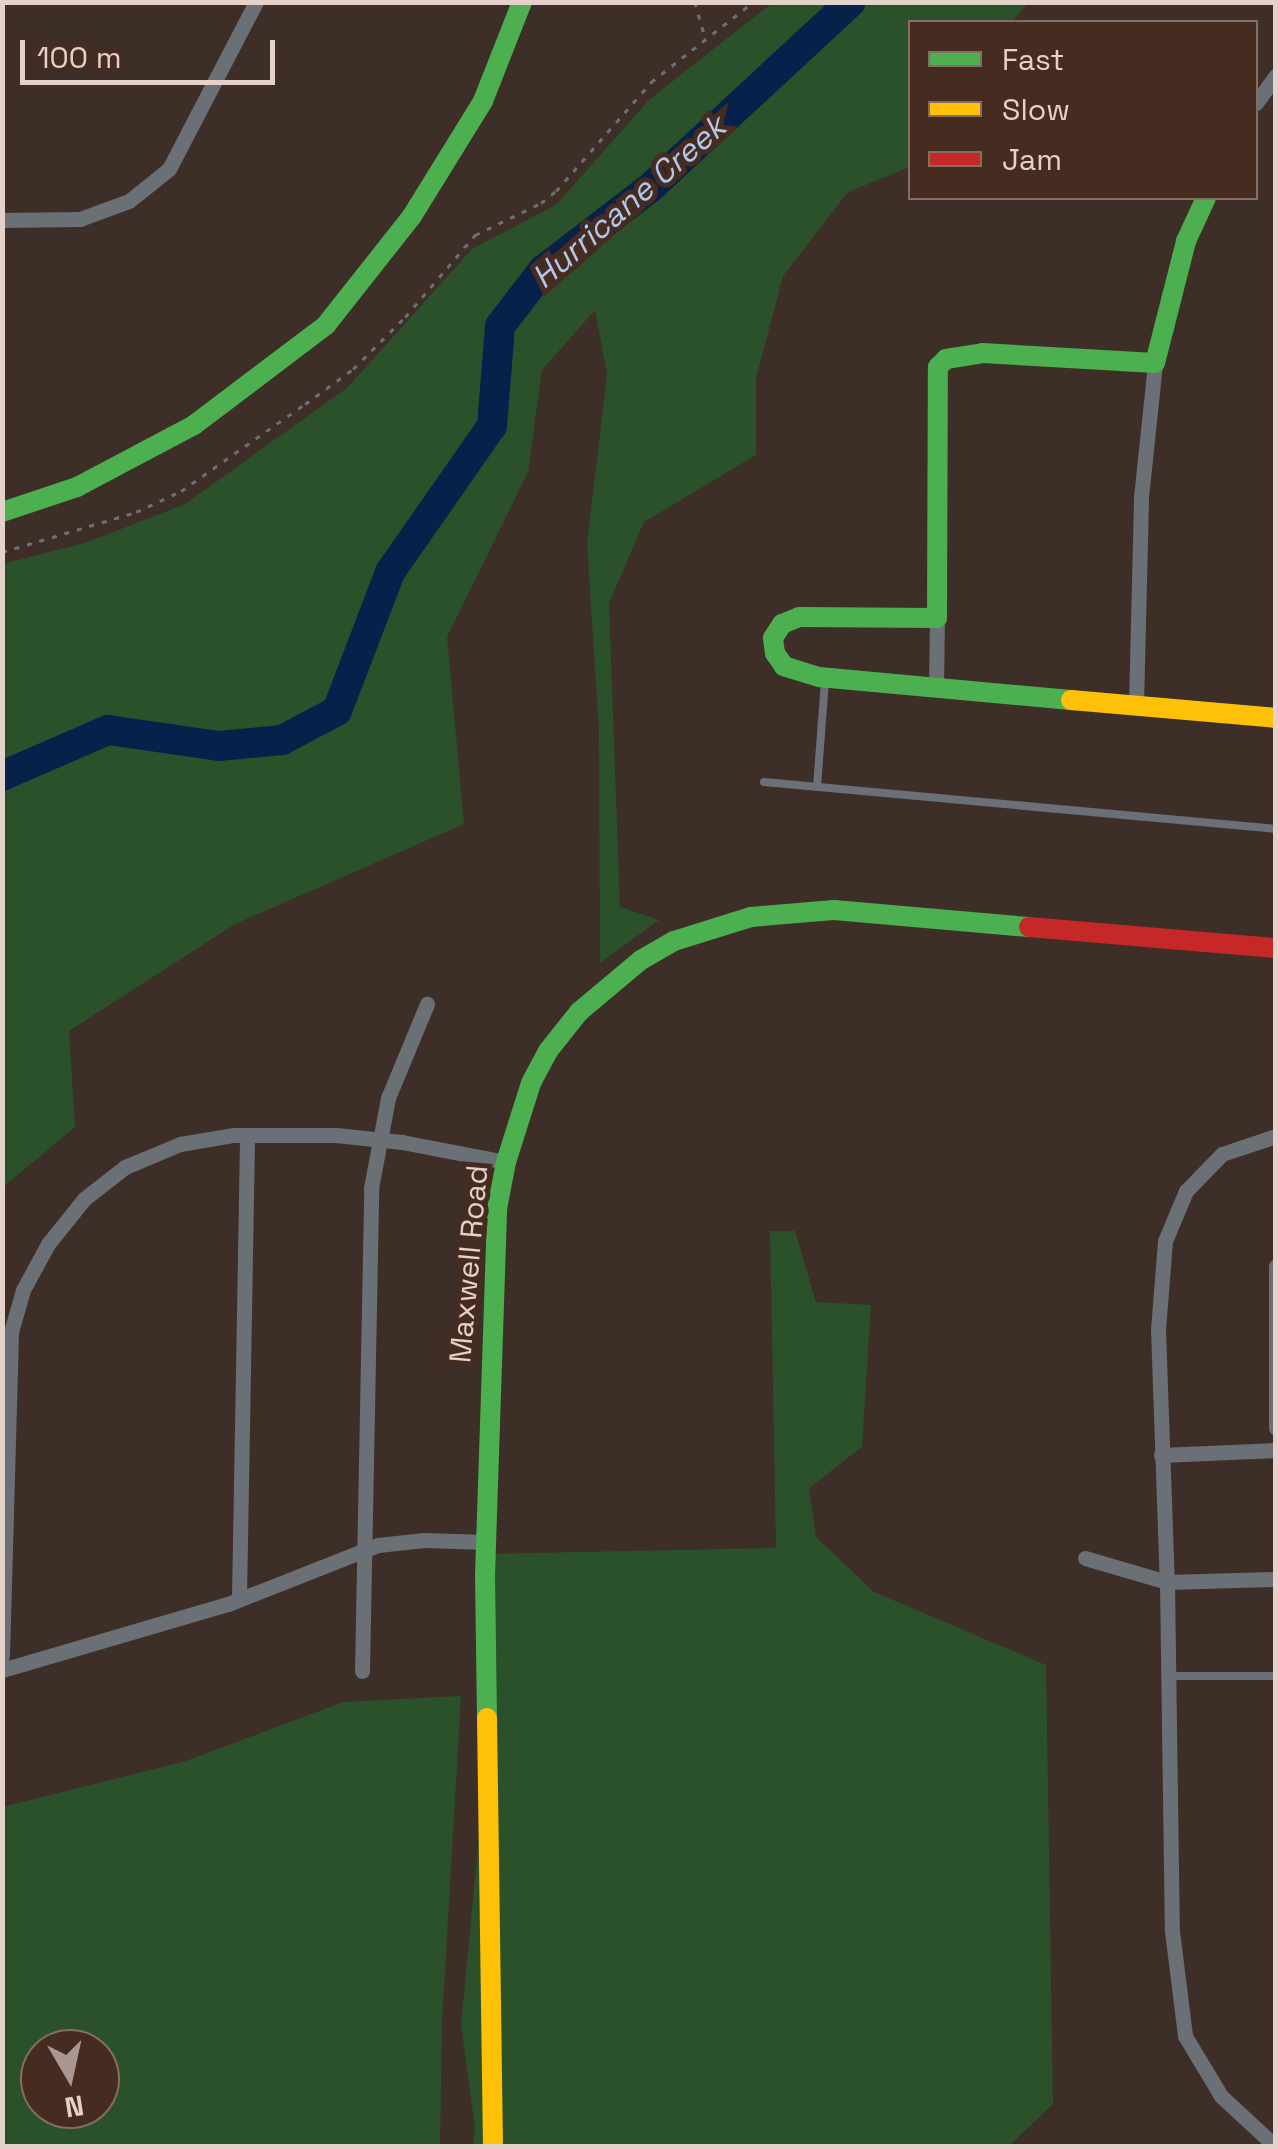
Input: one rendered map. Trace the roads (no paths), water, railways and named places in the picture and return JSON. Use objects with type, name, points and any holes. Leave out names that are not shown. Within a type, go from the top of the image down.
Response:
[{"type":"street","points":[[2,220],[80,219],[129,200],[169,169],[256,2]]},
{"type":"street","points":[[2,512],[77,487],[194,425],[326,324],[412,216],[473,117],[522,2]]},
{"type":"street","points":[[1258,100],[1276,76]]},
{"type":"street","points":[[1136,706],[1141,498],[1155,362],[1186,241],[1205,200]]},
{"type":"street","points":[[936,688],[938,368],[946,358],[982,352],[1155,362]]},
{"type":"street","points":[[937,618],[799,617],[782,624],[774,638],[775,653],[784,666],[826,678],[1276,718]]},
{"type":"street","name":"Maxwell Road","points":[[493,2146],[486,1542],[492,1306],[497,1209],[506,1162],[530,1083],[579,1012],[613,979],[640,960],[713,926],[751,917],[834,910],[1276,948]]},
{"type":"street","points":[[362,1671],[368,1225],[380,1140],[402,1054],[427,1004]]},
{"type":"street","points":[[2,1656],[12,1332],[24,1290],[48,1244],[84,1199],[125,1166],[180,1144],[247,1135],[380,1140],[506,1162]]},
{"type":"street","points":[[239,1599],[247,1135]]},
{"type":"street","points":[[1275,2146],[1221,2096],[1185,2036],[1172,1930],[1158,1328],[1164,1241],[1186,1191],[1222,1154],[1276,1136]]},
{"type":"street","points":[[1276,1266],[1276,1428]]},
{"type":"street","points":[[1162,1455],[1275,1448]]},
{"type":"street","points":[[2,1670],[239,1599],[364,1550],[424,1540],[486,1542]]},
{"type":"street","points":[[1085,1558],[1166,1582],[1276,1579]]},
{"type":"lane","points":[[818,786],[826,678]]},
{"type":"lane","points":[[764,782],[1276,829]]},
{"type":"lane","points":[[1169,1676],[1276,1676]]},
{"type":"waterway","name":"Hurricane Creek","points":[[2,776],[108,730],[219,746],[282,740],[337,711],[390,572],[492,426],[500,326],[543,270],[651,187],[851,2]]}]
